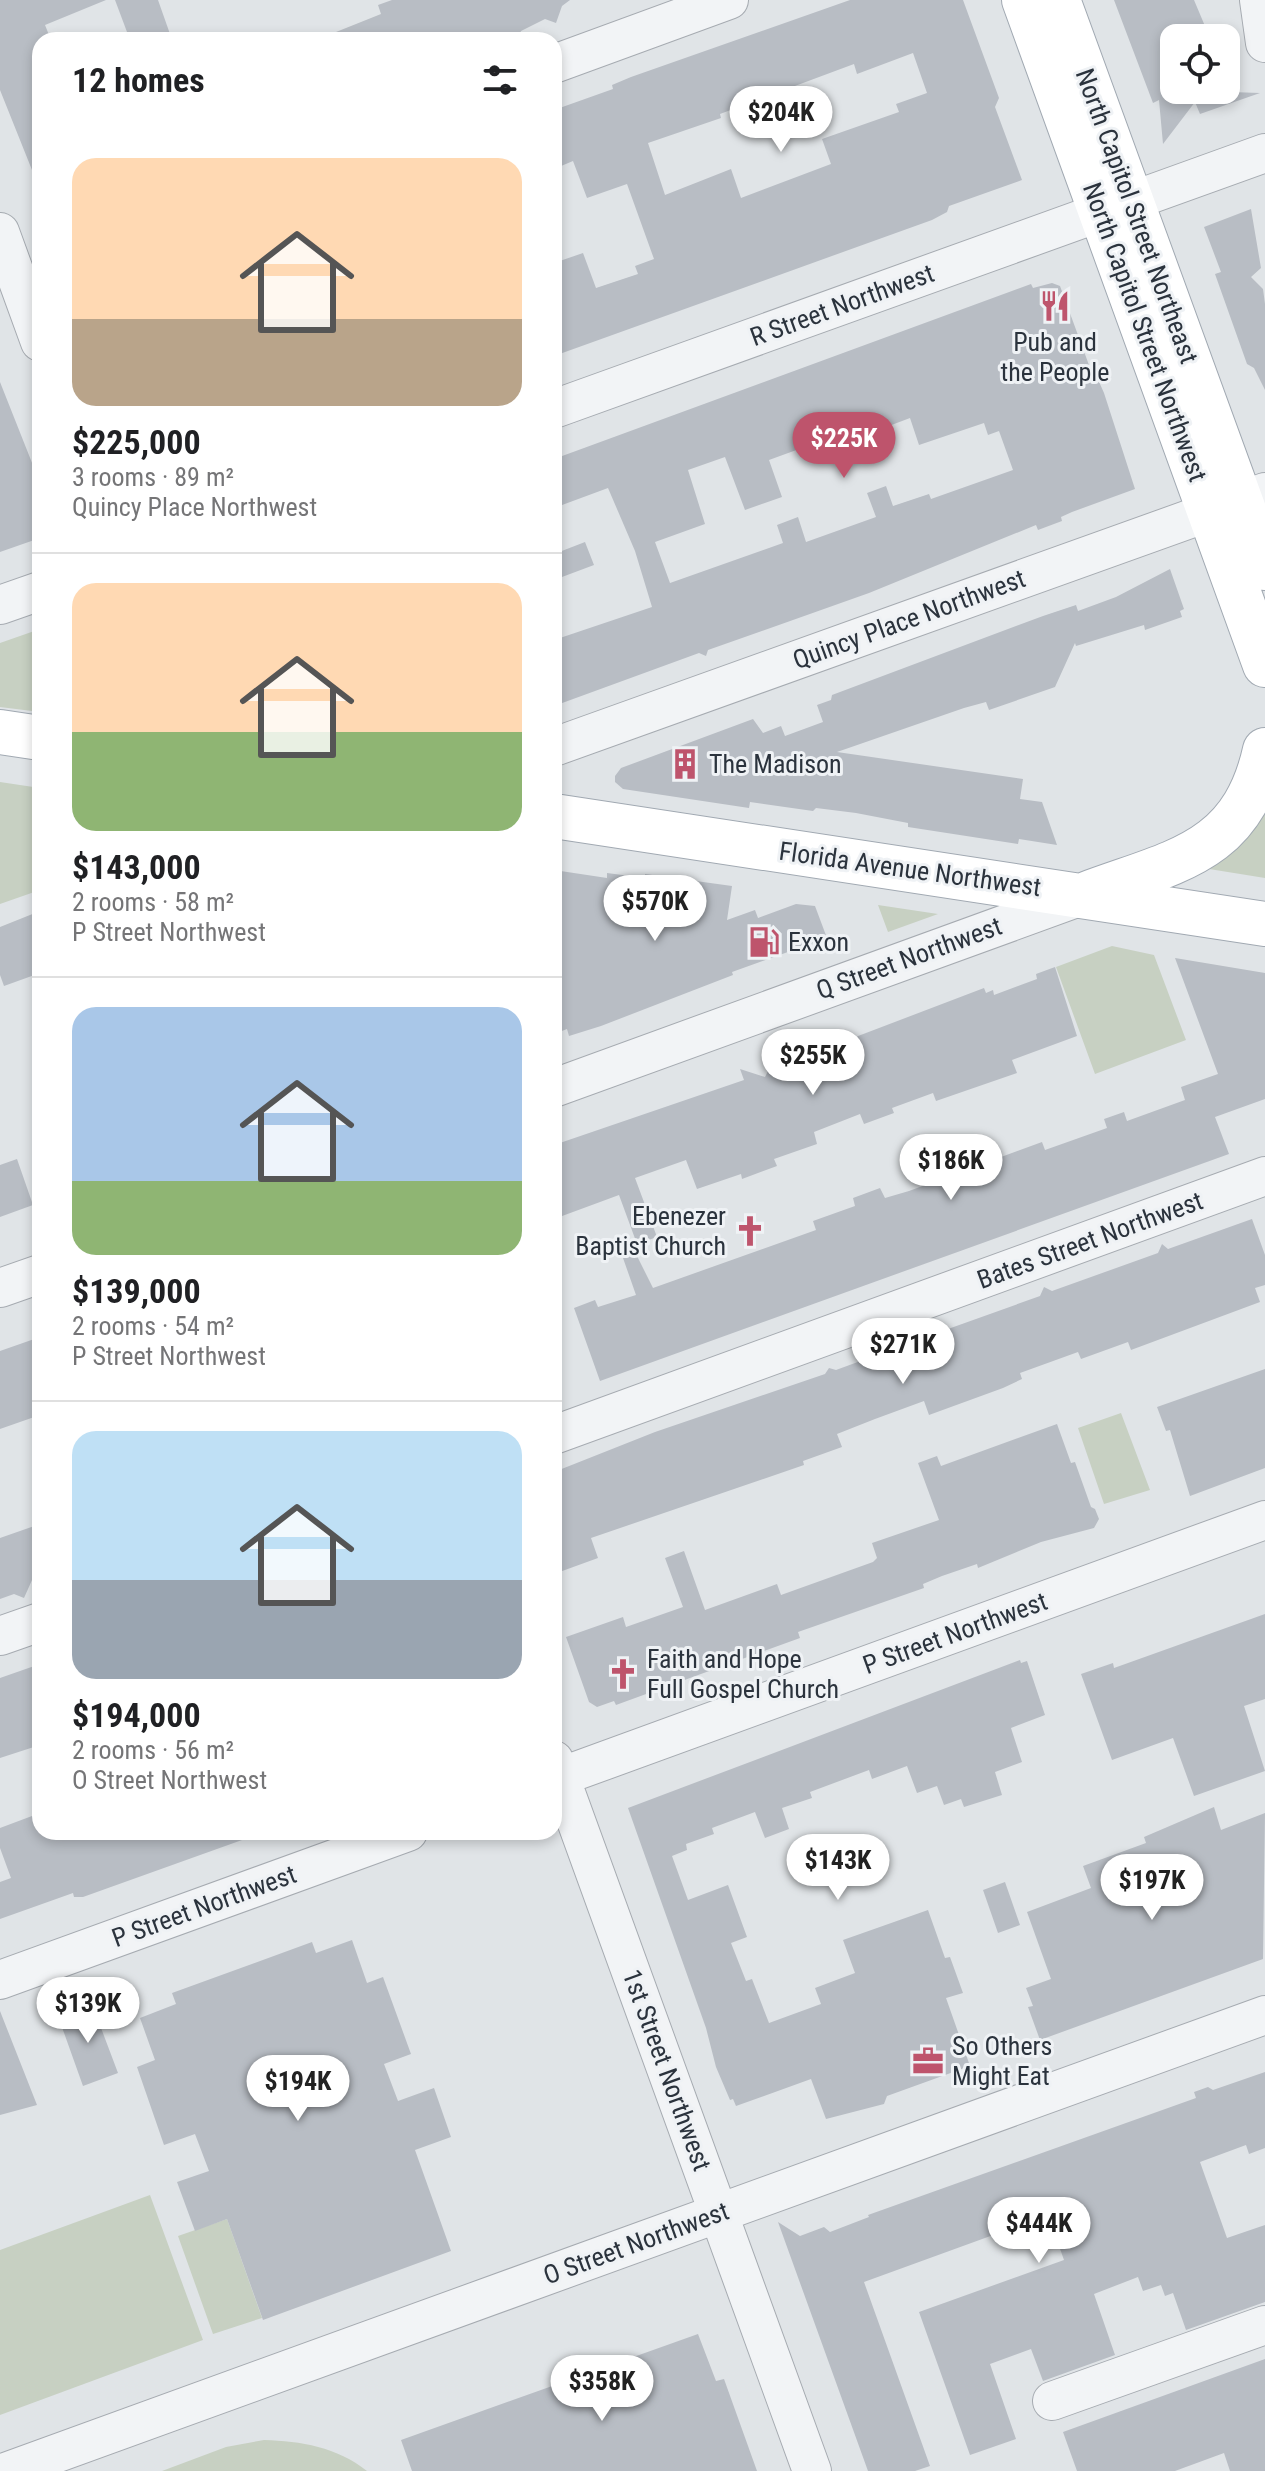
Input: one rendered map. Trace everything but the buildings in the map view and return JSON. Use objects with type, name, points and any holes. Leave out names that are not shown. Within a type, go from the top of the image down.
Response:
[{"type":"main road","name":"North Capitol Street Northwest","points":[[1024,0],[1116,206],[1239,501],[1265,665]]},
{"type":"main road","name":"North Capitol Street Northeast","points":[[1058,0],[1116,206]]},
{"type":"main road","points":[[1239,501],[1265,568]]},
{"type":"main road","points":[[0,732],[32,737]]},
{"type":"main road","points":[[1085,895],[1189,856],[1216,839],[1247,801],[1265,750]]},
{"type":"main road","name":"Florida Avenue Northwest","points":[[562,817],[1265,924]]},
{"type":"street","points":[[562,61],[729,0]]},
{"type":"street","points":[[1259,0],[1265,43]]},
{"type":"street","name":"R Street Northwest","points":[[562,406],[1265,153]]},
{"type":"street","points":[[13,253],[32,316]]},
{"type":"street","name":"Quincy Place Northwest","points":[[562,744],[1239,501]]},
{"type":"street","points":[[0,605],[32,594]]},
{"type":"street","name":"Q Street Northwest","points":[[562,1085],[1085,895]]},
{"type":"street","name":"Bates Street Northwest","points":[[562,1432],[1265,1176]]},
{"type":"street","points":[[0,1288],[32,1277]]},
{"type":"street","name":"P Street Northwest","points":[[562,1770],[1265,1520]]},
{"type":"street","points":[[0,1636],[32,1625]]},
{"type":"street","name":"1st Street Northwest","points":[[562,1788],[812,2471]]},
{"type":"street","name":"P Street Northwest","points":[[0,1980],[386,1840]]},
{"type":"street","name":"O Street Northwest","points":[[8,2471],[1265,2015]]},
{"type":"street","points":[[1052,2401],[1265,2325]]},
{"type":"green space","points":[[32,632],[32,711],[0,707],[0,643]]},
{"type":"green space","points":[[0,782],[32,787],[32,893],[0,904]]},
{"type":"green space","points":[[1265,803],[1265,878],[1203,868]]},
{"type":"green space","points":[[878,905],[938,914],[888,932]]},
{"type":"green space","points":[[1112,946],[1154,955],[1186,1040],[1095,1074],[1056,967]]},
{"type":"green space","points":[[1121,1413],[1150,1490],[1104,1504],[1078,1428]]},
{"type":"green space","points":[[150,2195],[203,2340],[0,2415],[0,2250]]},
{"type":"green space","points":[[227,2219],[262,2318],[213,2334],[178,2236]]},
{"type":"green space","points":[[264,2440],[318,2447],[343,2456],[367,2471],[162,2471],[226,2447]]},
{"type":"place","name":"Pub and the People","points":[[1055,306]]},
{"type":"place","name":"The Madison","points":[[685,764]]},
{"type":"place","name":"Exxon","points":[[764,942]]},
{"type":"place","name":"Ebenezer Baptist Church","points":[[750,1231]]},
{"type":"place","name":"Faith and Hope Full Gospel Church","points":[[623,1674]]},
{"type":"place","name":"So Others Might Eat","points":[[928,2061]]}]
